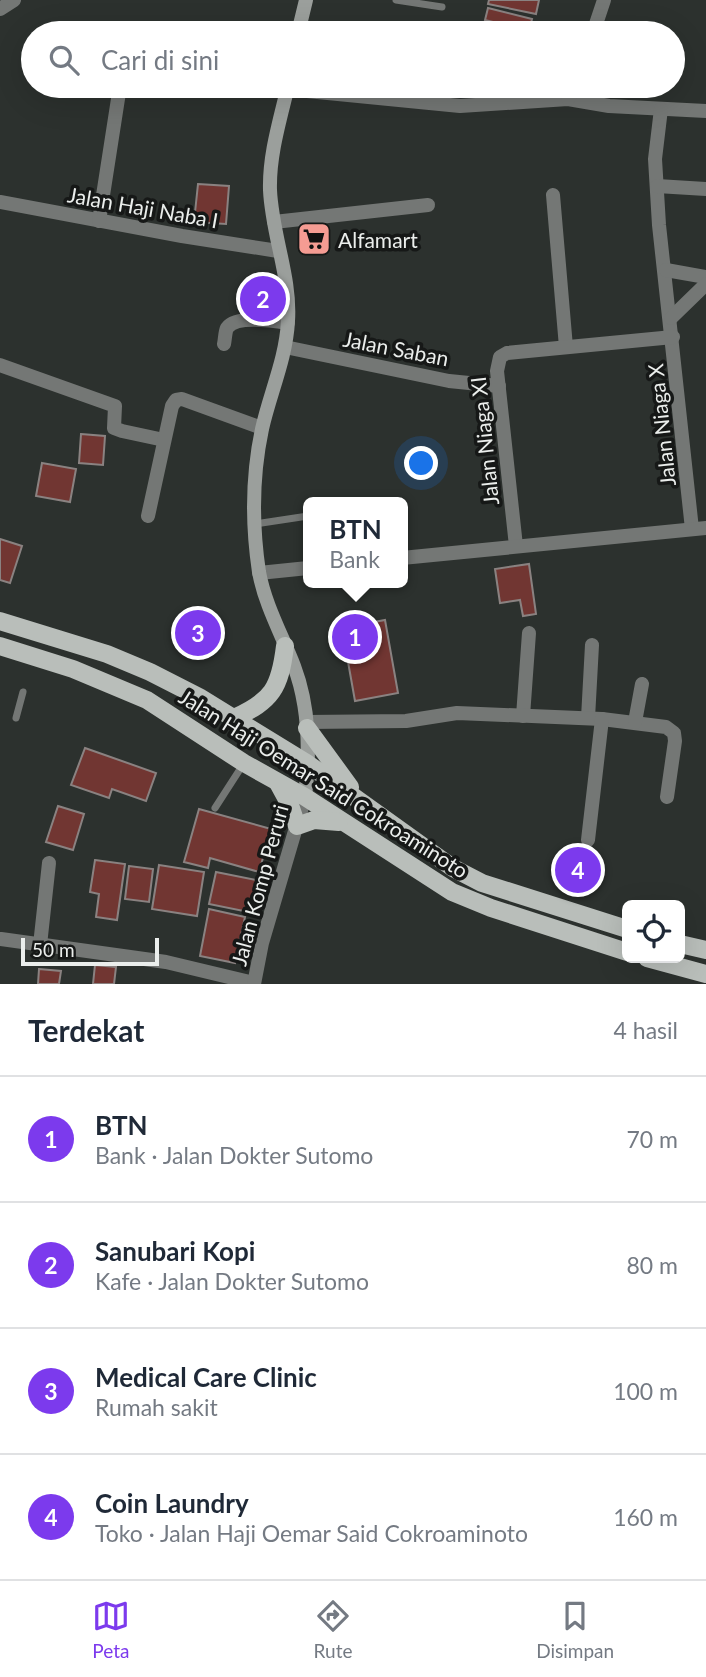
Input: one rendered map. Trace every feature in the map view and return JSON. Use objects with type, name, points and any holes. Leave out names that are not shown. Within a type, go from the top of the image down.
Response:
[{"type":"main road","points":[[301,21],[306,0]]},
{"type":"main road","points":[[284,98],[271,171],[278,251],[288,291],[288,323],[285,347],[262,428],[254,484],[254,524],[260,573],[268,605],[299,681],[307,725],[308,764],[304,797]]},
{"type":"main road","name":"Jalan Haji Oemar Said Cokroaminoto","points":[[0,621],[107,654],[199,697],[308,764],[453,868],[482,883],[622,927]]},
{"type":"main road","name":"Jalan Haji Oemar Said Cokroaminoto","points":[[0,646],[73,669],[147,701],[452,892],[491,908],[622,950]]},
{"type":"main road","points":[[234,718],[257,707],[268,698],[282,672],[285,646]]},
{"type":"main road","points":[[307,725],[362,802]]},
{"type":"main road","points":[[278,783],[297,826],[314,820],[343,822]]},
{"type":"main road","points":[[685,945],[706,950]]},
{"type":"main road","points":[[665,963],[706,974]]},
{"type":"street","points":[[0,9],[14,0]]},
{"type":"street","points":[[597,21],[604,0]]},
{"type":"street","points":[[99,221],[118,98]]},
{"type":"street","points":[[387,98],[460,106],[523,98]]},
{"type":"street","points":[[587,98],[609,106],[706,111]]},
{"type":"street","name":"Jalan Niaga X","points":[[661,109],[655,159],[657,186],[673,337],[699,528]]},
{"type":"street","points":[[657,186],[706,189]]},
{"type":"street","points":[[554,195],[566,347]]},
{"type":"street","name":"Jalan Haji Naba I","points":[[0,202],[278,251]]},
{"type":"street","points":[[274,222],[428,205]]},
{"type":"street","points":[[666,270],[706,278]]},
{"type":"street","points":[[671,318],[706,284]]},
{"type":"street","points":[[224,344],[226,329],[232,324],[258,320],[288,323]]},
{"type":"street","name":"Jalan Niaga XI","points":[[516,546],[497,371],[500,357],[508,353],[673,337]]},
{"type":"street","name":"Jalan Saban","points":[[285,347],[449,381],[499,386]]},
{"type":"street","points":[[0,365],[115,406],[114,428],[164,440]]},
{"type":"street","points":[[148,516],[172,406],[179,399],[262,428]]},
{"type":"street","points":[[408,557],[699,528]]},
{"type":"street","points":[[260,573],[303,569]]},
{"type":"street","points":[[523,716],[529,633]]},
{"type":"street","points":[[588,840],[595,719],[592,645]]},
{"type":"street","points":[[635,722],[642,684]]},
{"type":"street","points":[[307,725],[406,721],[457,713],[595,719],[666,727],[674,733],[675,741],[667,797]]},
{"type":"street","name":"Jalan Komp Peruri","points":[[254,984],[262,943],[304,797]]},
{"type":"street","points":[[40,945],[49,863]]},
{"type":"street","points":[[1,939],[166,961],[254,984]]},
{"type":"lane","points":[[397,0],[442,7]]},
{"type":"lane","points":[[254,524],[303,517]]},
{"type":"lane","points":[[16,718],[23,692]]},
{"type":"lane","points":[[215,808],[244,763]]},
{"type":"building","points":[[489,0],[539,0],[536,14],[488,4]]},
{"type":"building","points":[[488,8],[532,19],[532,21],[485,20]]},
{"type":"building","points":[[198,184],[229,186],[226,224],[194,222]]},
{"type":"building","points":[[81,434],[105,436],[103,465],[79,463]]},
{"type":"building","points":[[42,463],[76,469],[70,502],[36,496]]},
{"type":"building","points":[[0,539],[22,546],[10,583],[0,580]]},
{"type":"building","points":[[529,564],[536,614],[523,616],[520,600],[500,603],[495,569]]},
{"type":"building","points":[[385,620],[398,693],[355,701],[342,628]]},
{"type":"building","points":[[85,748],[156,773],[146,801],[112,789],[109,798],[71,785]]},
{"type":"building","points":[[58,806],[84,814],[73,850],[46,842]]},
{"type":"building","points":[[199,809],[271,829],[259,872],[210,858],[208,868],[184,862]]},
{"type":"building","points":[[95,860],[125,864],[117,920],[96,917],[99,894],[90,892]]},
{"type":"building","points":[[159,865],[204,872],[197,916],[152,909]]},
{"type":"building","points":[[129,866],[153,869],[149,902],[125,899]]},
{"type":"building","points":[[216,872],[266,882],[259,914],[209,904]]},
{"type":"building","points":[[209,909],[245,917],[235,963],[200,956]]},
{"type":"building","points":[[95,965],[116,967],[114,984],[93,984]]},
{"type":"building","points":[[39,969],[61,971],[59,984],[38,984]]},
{"type":"place","name":"Alfamart","points":[[314,239]]},
{"type":"place","name":"Sanubari Kopi","points":[[263,299]]},
{"type":"place","name":"Medical Care Clinic","points":[[198,633]]},
{"type":"place","name":"BTN","points":[[355,637]]},
{"type":"place","name":"Coin Laundry","points":[[578,870]]}]
